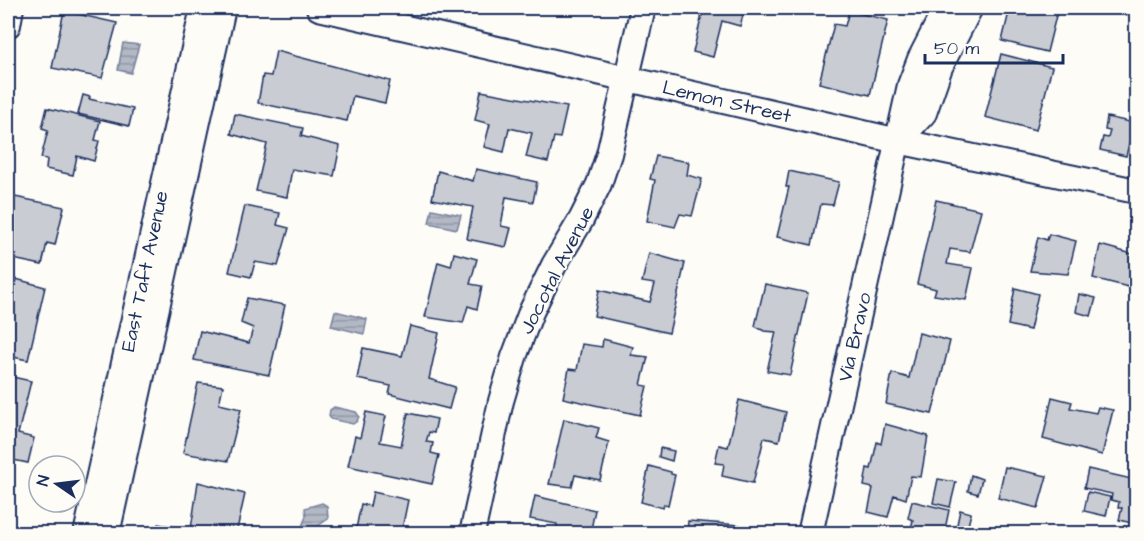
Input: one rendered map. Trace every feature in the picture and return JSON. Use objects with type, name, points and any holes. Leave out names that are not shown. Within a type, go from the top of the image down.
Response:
[{"type":"street","points":[[8,25],[11,8]]},
{"type":"street","name":"East Taft Avenue","points":[[107,534],[125,404],[203,8]]},
{"type":"street","name":"East Taft Avenue","points":[[86,534],[125,404],[223,8]]},
{"type":"street","name":"Lemon Street","points":[[319,8],[898,141],[1137,191]]},
{"type":"street","name":"Jocotal Avenue","points":[[472,534],[501,401],[514,357],[531,312],[599,184],[609,154],[643,8]]},
{"type":"street","points":[[898,141],[924,113],[961,9]]},
{"type":"street","name":"Via Bravo","points":[[810,534],[898,141]]},
{"type":"shaded area","points":[[123,43],[139,45],[131,73],[118,70]]},
{"type":"shaded area","points":[[432,209],[461,215],[457,229],[429,223]]},
{"type":"shaded area","points":[[335,311],[367,319],[364,334],[331,326]]},
{"type":"shaded area","points":[[334,407],[356,412],[359,416],[357,421],[353,424],[331,419],[330,410]]},
{"type":"shaded area","points":[[322,503],[327,506],[328,519],[318,526],[315,533],[307,533],[302,526],[306,515],[305,508]]},
{"type":"building","points":[[695,8],[745,8],[740,26],[722,21],[713,57],[693,52],[702,15],[694,13]]},
{"type":"building","points":[[1010,8],[1058,8],[1047,52],[1002,41]]},
{"type":"building","points":[[64,11],[117,23],[102,78],[52,68]]},
{"type":"building","points":[[849,11],[888,20],[870,95],[819,83],[834,24],[845,26]]},
{"type":"building","points":[[276,51],[390,81],[385,103],[353,96],[347,121],[258,103],[263,75],[271,76]]},
{"type":"building","points":[[1001,54],[1052,67],[1036,130],[985,117]]},
{"type":"building","points":[[481,91],[567,107],[560,138],[554,137],[548,162],[526,157],[532,133],[509,128],[504,152],[484,147],[490,124],[475,120]]},
{"type":"building","points":[[83,95],[90,97],[89,99],[133,109],[129,126],[78,114]]},
{"type":"building","points":[[47,108],[100,121],[95,140],[99,141],[94,161],[77,156],[73,175],[46,169],[47,159],[41,158],[48,130],[42,128]]},
{"type":"building","points":[[235,114],[303,128],[301,136],[340,146],[334,176],[292,169],[287,197],[256,191],[267,144],[231,134]]},
{"type":"building","points":[[1107,117],[1134,123],[1126,156],[1100,150],[1103,137],[1108,138],[1110,131],[1105,130]]},
{"type":"building","points":[[656,156],[689,162],[687,175],[702,179],[692,216],[680,214],[675,227],[647,221],[655,180],[650,179]]},
{"type":"building","points":[[476,169],[537,182],[533,202],[506,197],[501,226],[511,228],[506,247],[467,239],[473,207],[432,199],[438,171],[473,181]]},
{"type":"building","points":[[789,171],[839,182],[833,205],[821,204],[812,245],[777,237],[789,187],[786,187]]},
{"type":"building","points":[[15,197],[64,207],[55,245],[47,243],[42,265],[8,258],[10,246],[8,245],[8,231]]},
{"type":"building","points":[[936,200],[981,210],[970,252],[950,249],[947,264],[973,268],[966,300],[934,295],[936,289],[917,284]]},
{"type":"building","points":[[245,206],[280,213],[277,225],[289,228],[278,266],[255,262],[251,277],[229,272]]},
{"type":"building","points":[[1049,234],[1076,241],[1068,274],[1030,271],[1038,237],[1047,240]]},
{"type":"building","points":[[1100,245],[1136,255],[1136,289],[1093,278]]},
{"type":"building","points":[[454,253],[477,259],[470,284],[482,286],[477,309],[468,306],[463,323],[425,317],[438,262],[451,266]]},
{"type":"building","points":[[649,253],[685,263],[669,333],[594,316],[599,290],[650,302],[655,284],[642,282]]},
{"type":"building","points":[[16,279],[45,287],[28,360],[8,356],[8,304]]},
{"type":"building","points":[[765,284],[808,293],[790,375],[767,371],[776,332],[764,331],[755,326]]},
{"type":"building","points":[[1015,288],[1038,294],[1030,330],[1008,325]]},
{"type":"building","points":[[1079,294],[1096,298],[1091,316],[1076,312]]},
{"type":"building","points":[[247,298],[285,305],[269,375],[194,360],[200,331],[249,343],[253,328],[241,323]]},
{"type":"building","points":[[410,326],[439,333],[429,379],[455,387],[449,409],[389,394],[391,386],[357,379],[363,348],[402,356]]},
{"type":"building","points":[[919,333],[950,341],[932,414],[886,404],[892,373],[909,378]]},
{"type":"building","points":[[603,339],[633,347],[631,355],[648,357],[641,385],[647,386],[640,415],[563,398],[569,369],[577,370],[582,344],[602,347]]},
{"type":"building","points":[[8,376],[31,381],[18,434],[34,438],[30,454],[27,454],[27,463],[8,459]]},
{"type":"building","points":[[198,383],[223,386],[219,404],[241,409],[228,461],[183,453]]},
{"type":"building","points":[[1052,397],[1072,402],[1070,408],[1096,413],[1098,407],[1113,410],[1102,455],[1043,439]]},
{"type":"building","points":[[739,400],[786,412],[779,441],[764,438],[753,483],[722,476],[724,464],[715,463],[719,445],[728,447]]},
{"type":"building","points":[[366,412],[386,416],[380,442],[401,446],[408,413],[437,419],[434,433],[429,432],[426,442],[433,443],[431,453],[439,455],[432,484],[348,466],[355,436],[360,438]]},
{"type":"building","points":[[564,419],[599,428],[596,438],[609,442],[600,480],[575,475],[572,487],[549,484]]},
{"type":"building","points":[[885,424],[928,436],[921,477],[911,476],[906,499],[894,495],[888,517],[868,512],[873,488],[864,486],[867,468],[871,469],[877,442],[881,444]]},
{"type":"building","points":[[660,448],[674,451],[672,461],[659,457]]},
{"type":"building","points":[[649,466],[675,475],[668,505],[664,504],[663,508],[641,502]]},
{"type":"building","points":[[1005,467],[1047,476],[1038,508],[998,498]]},
{"type":"building","points":[[1088,469],[1136,480],[1136,524],[1119,520],[1122,508],[1118,508],[1119,502],[1111,500],[1112,494],[1084,488]]},
{"type":"building","points":[[971,475],[982,479],[978,494],[968,491]]},
{"type":"building","points":[[938,479],[956,482],[950,507],[933,503]]},
{"type":"building","points":[[198,482],[245,494],[236,534],[156,534],[158,524],[191,529]]},
{"type":"building","points":[[373,492],[408,500],[401,534],[355,534],[361,504],[370,506]]},
{"type":"building","points":[[1088,492],[1110,497],[1106,516],[1084,511]]},
{"type":"building","points":[[535,496],[595,510],[590,534],[549,534],[549,530],[556,532],[557,524],[530,519]]},
{"type":"building","points":[[912,501],[949,510],[944,534],[910,534],[913,520],[908,518]]},
{"type":"building","points":[[960,510],[971,513],[966,534],[955,534]]},
{"type":"building","points":[[688,521],[739,525],[739,534],[687,534]]}]
